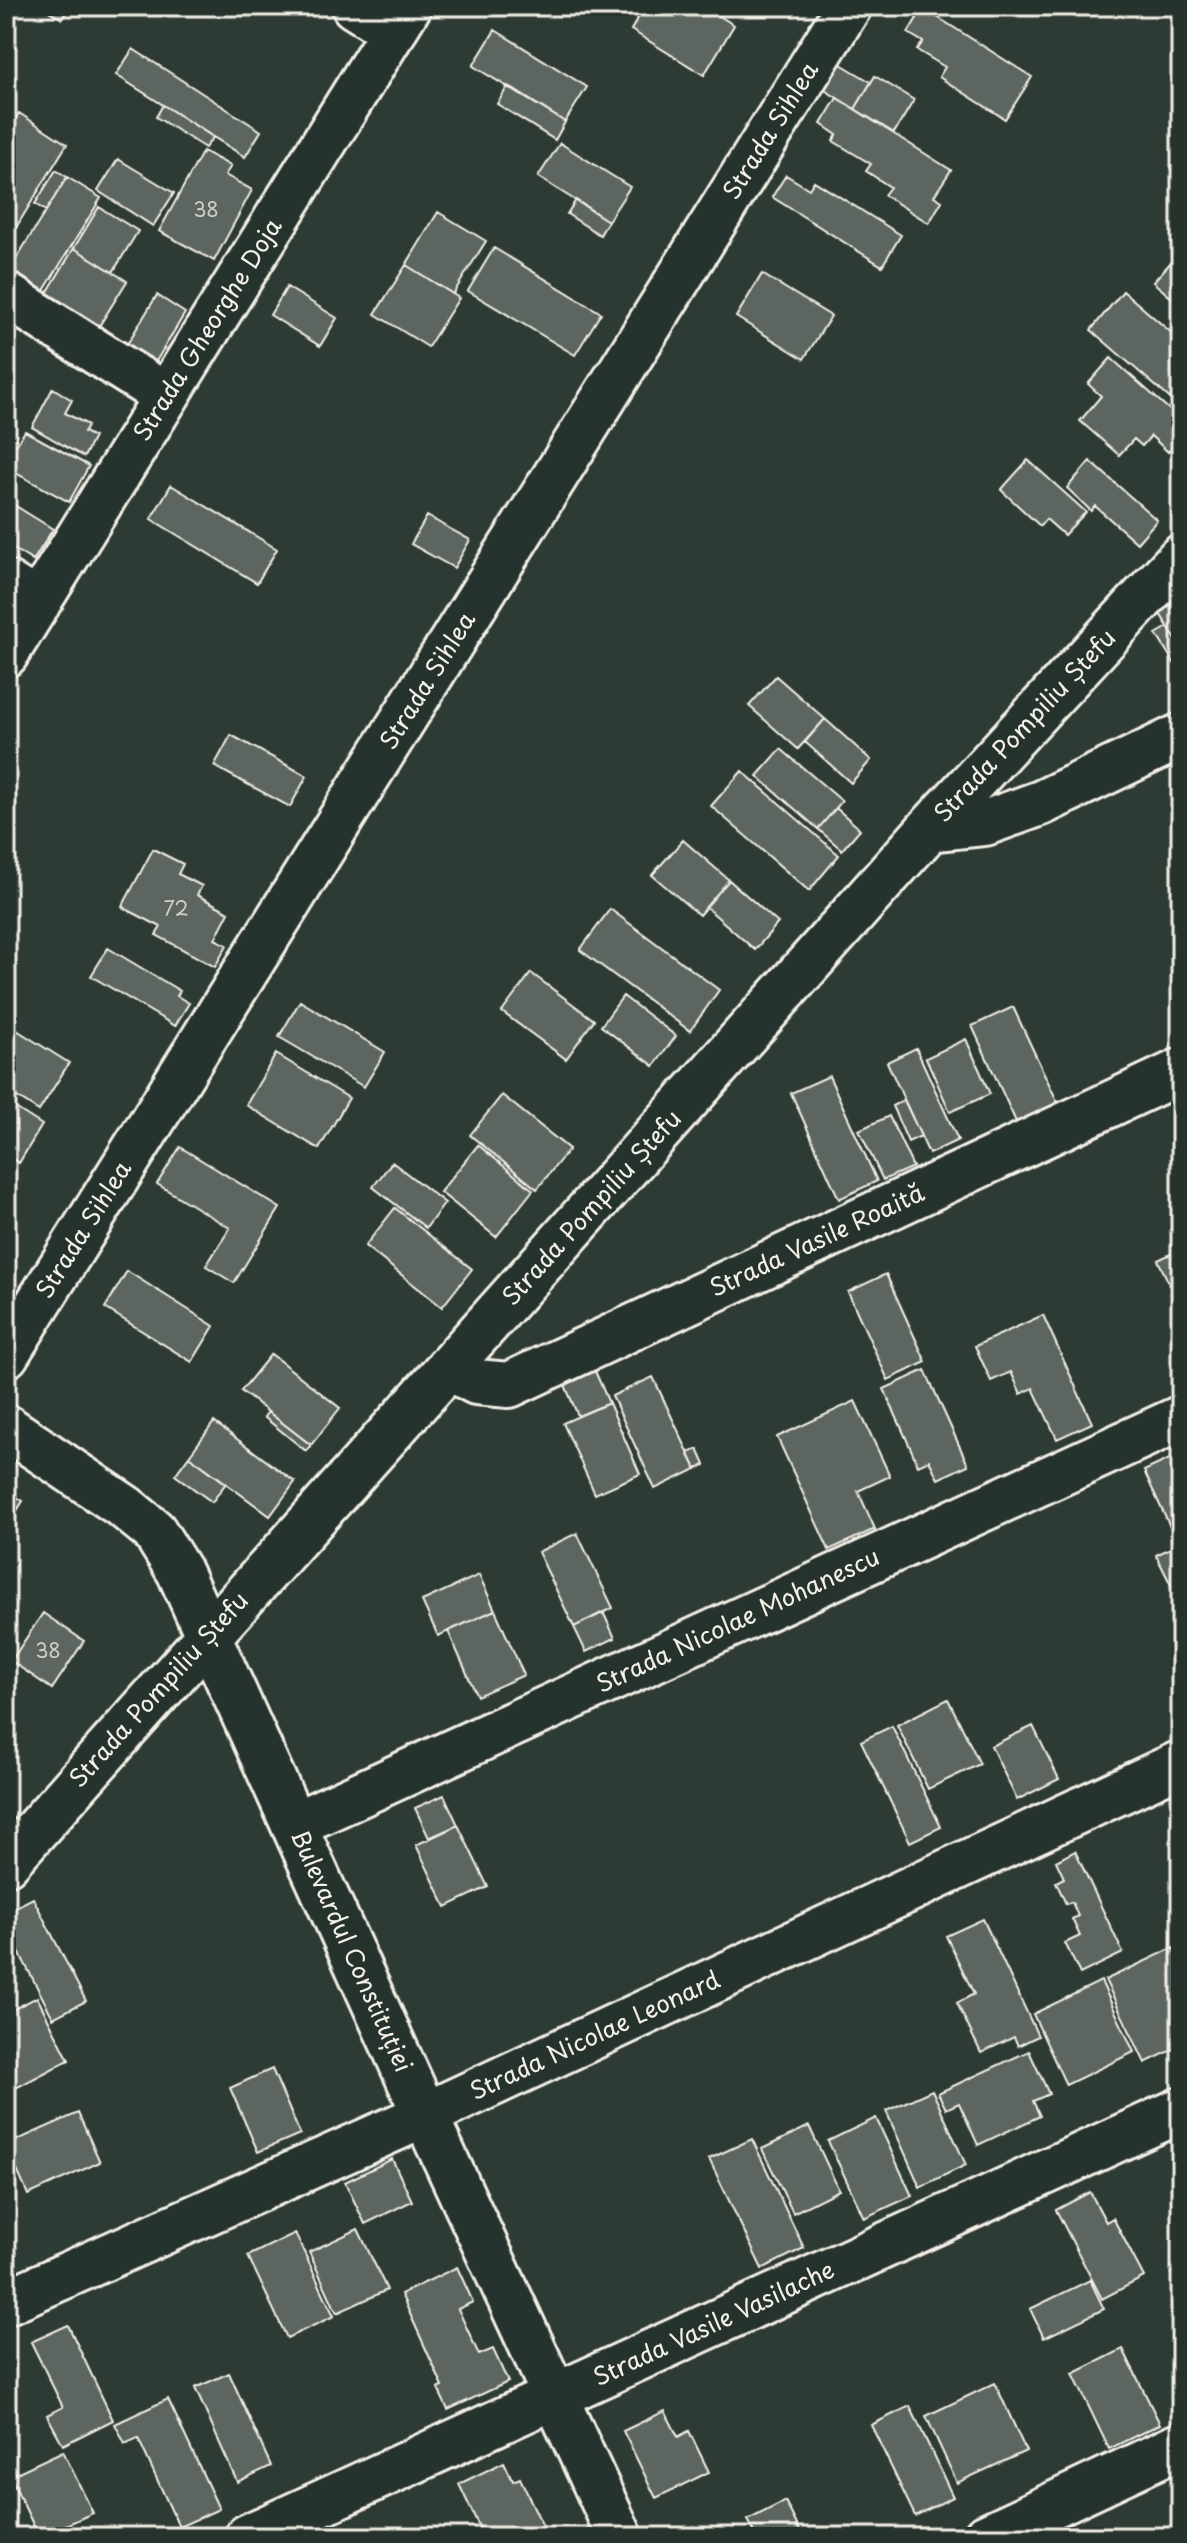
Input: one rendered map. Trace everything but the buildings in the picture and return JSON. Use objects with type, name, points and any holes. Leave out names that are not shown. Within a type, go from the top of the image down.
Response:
[{"type":"street","points":[[354,6],[401,18]]},
{"type":"street","name":"Strada Sihlea","points":[[6,1355],[849,6]]},
{"type":"street","name":"Strada Gheorghe Doja","points":[[6,654],[22,593],[166,396],[401,18]]},
{"type":"street","points":[[6,295],[166,396]]},
{"type":"street","name":"Strada Pompiliu Ștefu","points":[[6,1863],[929,829],[1181,557]]},
{"type":"street","points":[[929,829],[985,823],[1041,803],[1181,736]]},
{"type":"street","name":"Strada Vasile Roaită","points":[[450,1368],[476,1382],[509,1385],[1181,1071]]},
{"type":"street","name":"Strada Nicolae Mohanescu","points":[[295,1824],[1181,1418]]},
{"type":"street","name":"Bulevardul Constituției","points":[[6,1427],[126,1508],[154,1531],[179,1571],[620,2537]]},
{"type":"street","name":"Strada Nicolae Leonard","points":[[6,2302],[425,2115],[1181,1763]]},
{"type":"street","name":"Strada Vasile Vasilache","points":[[247,2537],[1181,2110]]},
{"type":"street","points":[[985,2537],[1181,2445]]}]
